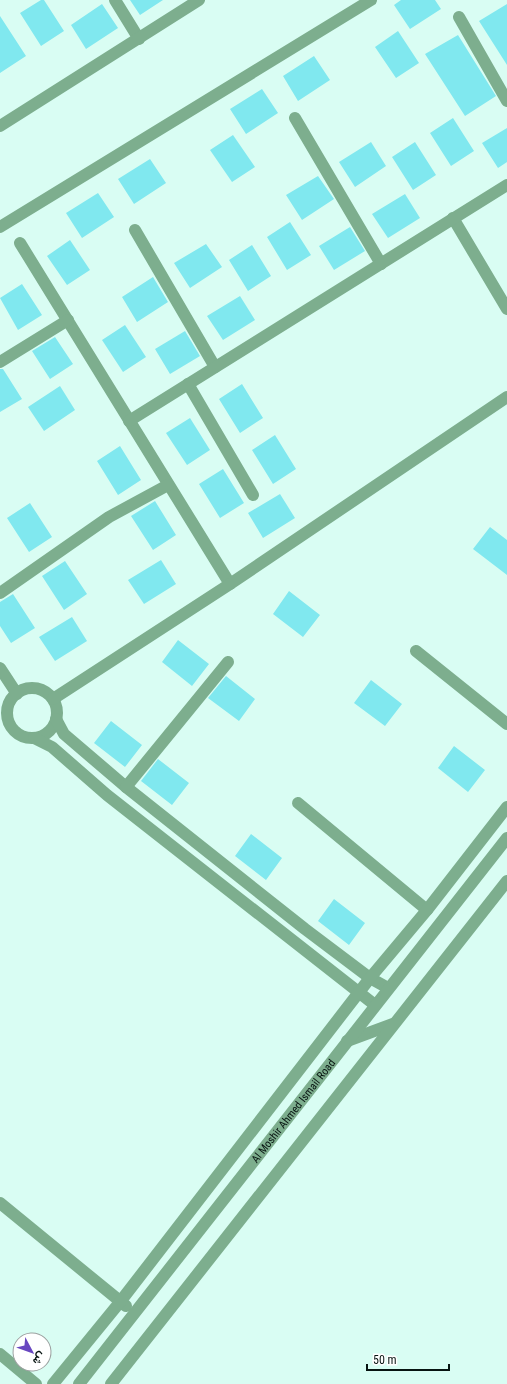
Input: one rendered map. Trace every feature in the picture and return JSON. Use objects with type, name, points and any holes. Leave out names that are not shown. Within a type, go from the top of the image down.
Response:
[{"type":"street","points":[[115,0],[139,39]]},
{"type":"street","points":[[0,126],[199,0]]},
{"type":"street","points":[[0,227],[371,0]]},
{"type":"street","points":[[459,17],[507,101]]},
{"type":"street","points":[[295,118],[381,264]]},
{"type":"street","points":[[129,421],[507,185]]},
{"type":"street","points":[[453,218],[507,309]]},
{"type":"street","points":[[135,230],[215,367]]},
{"type":"street","points":[[20,243],[230,584]]},
{"type":"street","points":[[0,362],[68,320]]},
{"type":"street","points":[[188,384],[253,495]]},
{"type":"street","points":[[53,699],[230,584],[507,397]]},
{"type":"street","points":[[0,593],[109,517],[168,485]]},
{"type":"street","points":[[416,651],[507,724]]},
{"type":"street","points":[[126,787],[228,662]]},
{"type":"street","points":[[0,668],[17,694]]},
{"type":"street","points":[[34,738],[44,735],[52,728],[56,719],[57,709],[53,699],[46,692],[36,688],[26,689],[17,694],[10,703],[5,727],[20,734],[34,738],[52,747],[107,795],[358,994],[375,1005]]},
{"type":"street","points":[[56,719],[64,734],[126,787],[305,929],[370,978],[388,988]]},
{"type":"street","points":[[298,802],[427,910]]},
{"type":"street","points":[[53,1384],[120,1302],[370,978],[427,910],[507,807]]},
{"type":"street","name":"Al Moshir Ahmed Ismail Road","points":[[79,1384],[507,838]]},
{"type":"street","points":[[111,1384],[507,881]]},
{"type":"street","points":[[347,1041],[394,1023]]},
{"type":"street","points":[[0,1203],[134,1314]]},
{"type":"street","points":[[0,1354],[36,1384]]},
{"type":"building","points":[[41,0],[44,0],[64,31],[41,46],[20,13]]},
{"type":"building","points":[[130,0],[163,0],[140,15]]},
{"type":"building","points":[[401,0],[435,0],[441,9],[410,29],[394,5]]},
{"type":"building","points":[[102,4],[118,28],[86,49],[71,25]]},
{"type":"building","points":[[507,4],[507,65],[479,21]]},
{"type":"building","points":[[0,16],[26,56],[0,73]]},
{"type":"building","points":[[398,31],[419,63],[396,78],[375,47]]},
{"type":"building","points":[[458,35],[496,96],[465,116],[425,54]]},
{"type":"building","points":[[314,56],[330,80],[298,101],[283,76]]},
{"type":"building","points":[[262,89],[278,113],[246,134],[230,109]]},
{"type":"building","points":[[453,118],[474,151],[451,166],[430,133]]},
{"type":"building","points":[[507,128],[507,162],[498,168],[482,143]]},
{"type":"building","points":[[233,135],[255,167],[232,182],[210,150]]},
{"type":"building","points":[[371,142],[386,166],[355,187],[339,162]]},
{"type":"building","points":[[415,142],[436,175],[413,190],[392,157]]},
{"type":"building","points":[[150,159],[166,183],[134,204],[118,179]]},
{"type":"building","points":[[318,176],[334,199],[302,220],[286,195]]},
{"type":"building","points":[[98,193],[114,217],[82,238],[66,213]]},
{"type":"building","points":[[405,194],[420,218],[388,238],[372,214]]},
{"type":"building","points":[[290,222],[311,255],[287,270],[267,237]]},
{"type":"building","points":[[350,227],[365,251],[334,270],[319,246]]},
{"type":"building","points":[[70,240],[90,270],[67,285],[47,256]]},
{"type":"building","points":[[206,244],[222,267],[190,288],[174,263]]},
{"type":"building","points":[[252,245],[271,276],[248,291],[229,260]]},
{"type":"building","points":[[153,277],[168,302],[137,322],[122,297]]},
{"type":"building","points":[[22,284],[42,315],[18,330],[0,298]]},
{"type":"building","points":[[240,296],[255,320],[223,340],[207,316]]},
{"type":"building","points":[[125,325],[146,357],[123,372],[102,340]]},
{"type":"building","points":[[185,331],[200,356],[170,374],[155,349]]},
{"type":"building","points":[[55,337],[73,364],[50,379],[32,351]]},
{"type":"building","points":[[0,369],[3,369],[22,399],[0,412]]},
{"type":"building","points":[[242,384],[263,418],[240,433],[219,399]]},
{"type":"building","points":[[60,386],[75,410],[44,431],[28,407]]},
{"type":"building","points":[[190,418],[210,450],[187,465],[166,433]]},
{"type":"building","points":[[275,435],[296,469],[273,484],[252,450]]},
{"type":"building","points":[[120,446],[141,480],[118,495],[97,461]]},
{"type":"building","points":[[223,469],[244,503],[220,518],[199,484]]},
{"type":"building","points":[[280,494],[295,518],[263,538],[248,513]]},
{"type":"building","points":[[155,501],[176,535],[153,550],[131,516]]},
{"type":"building","points":[[30,503],[52,537],[29,552],[7,518]]},
{"type":"building","points":[[490,527],[507,540],[507,575],[473,549]]},
{"type":"building","points":[[161,560],[176,584],[144,604],[128,580]]},
{"type":"building","points":[[65,561],[87,594],[64,610],[42,576]]},
{"type":"building","points":[[289,591],[320,615],[303,637],[273,614]]},
{"type":"building","points":[[13,594],[35,628],[11,643],[0,626],[0,602]]},
{"type":"building","points":[[72,617],[87,641],[55,661],[39,637]]},
{"type":"building","points":[[178,640],[209,664],[192,686],[162,662]]},
{"type":"building","points":[[226,676],[255,699],[239,721],[208,698]]},
{"type":"building","points":[[371,680],[402,704],[385,726],[354,703]]},
{"type":"building","points":[[111,721],[142,745],[125,767],[94,743]]},
{"type":"building","points":[[454,746],[485,770],[468,792],[438,768]]},
{"type":"building","points":[[158,759],[189,783],[172,805],[141,781]]},
{"type":"building","points":[[251,834],[282,858],[266,880],[235,856]]},
{"type":"building","points":[[334,899],[365,923],[349,945],[318,921]]}]
